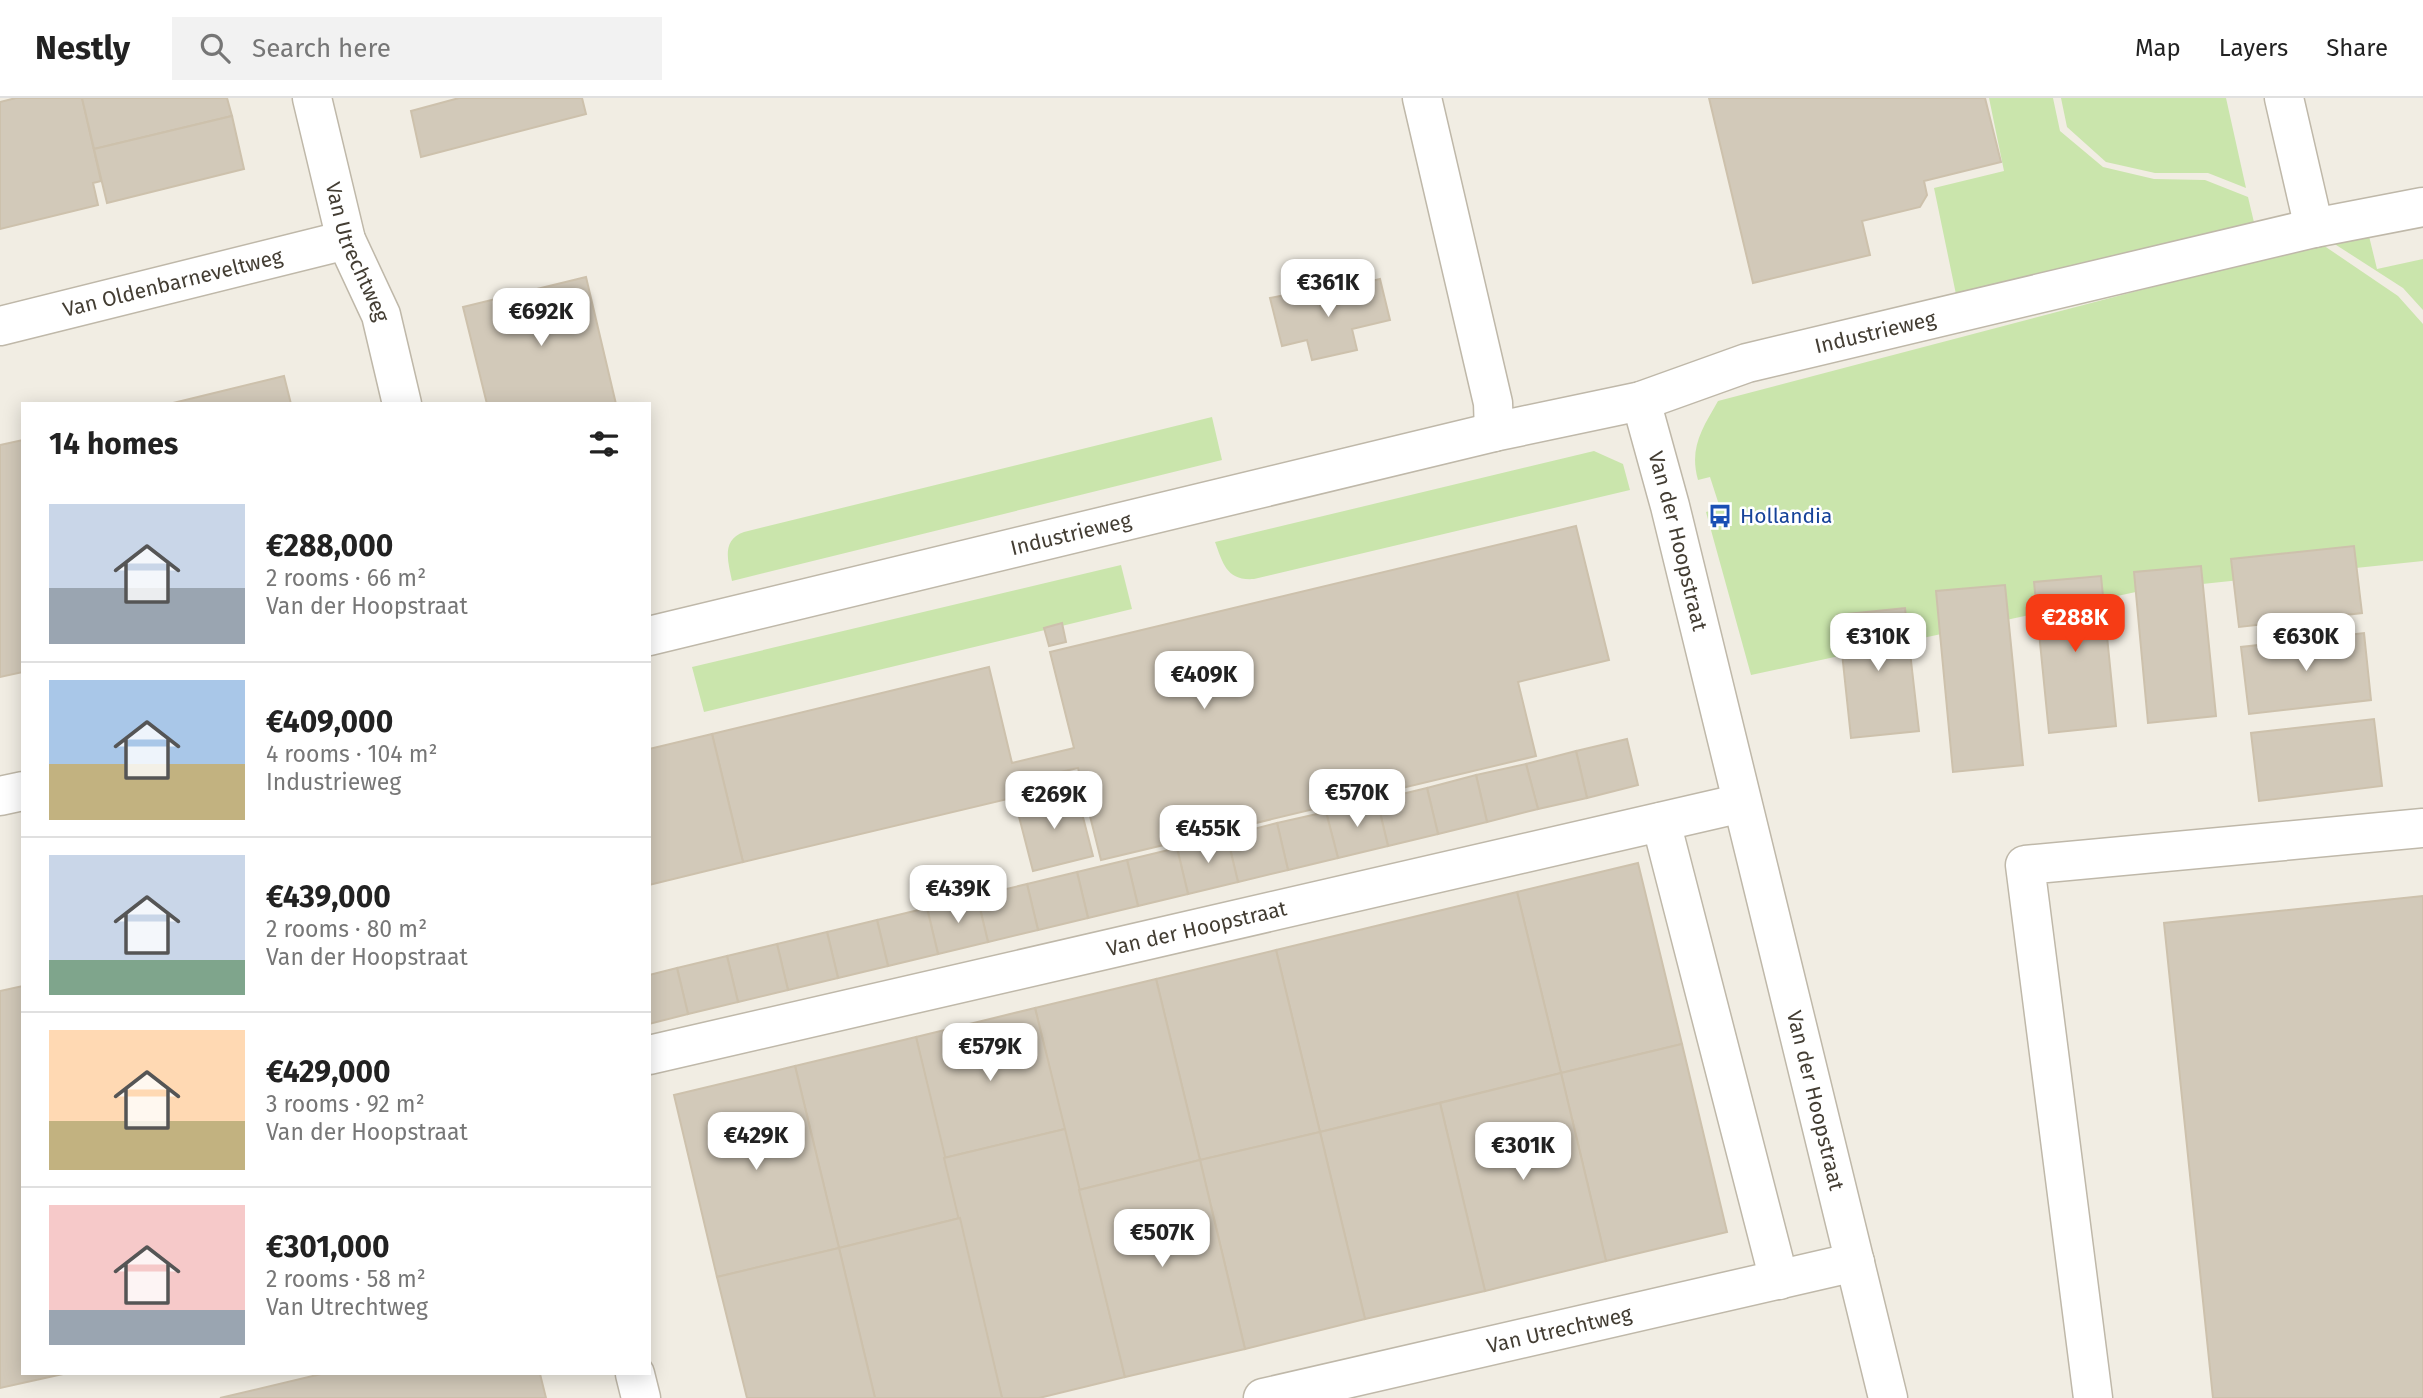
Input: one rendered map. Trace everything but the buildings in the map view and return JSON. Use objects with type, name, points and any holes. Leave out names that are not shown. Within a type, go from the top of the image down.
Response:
[{"type":"street","name":"Van Utrechtweg","points":[[312,98],[346,240],[381,315],[402,402]]},
{"type":"street","points":[[1422,98],[1493,404],[1494,432]]},
{"type":"street","points":[[2284,98],[2314,228]]},
{"type":"street","name":"Industrieweg","points":[[651,636],[1494,432],[1641,401],[1748,363],[2314,228],[2423,207]]},
{"type":"street","name":"Van Oldenbarneveltweg","points":[[0,326],[346,240]]},
{"type":"street","name":"Van der Hoopstraat","points":[[1641,401],[1888,1398]]},
{"type":"street","points":[[0,796],[21,791]]},
{"type":"street","name":"Van der Hoopstraat","points":[[651,1055],[1742,803]]},
{"type":"street","points":[[1661,822],[1779,1280]]},
{"type":"street","points":[[2093,1398],[2025,865],[2423,828]]},
{"type":"street","name":"Van Utrechtweg","points":[[1264,1398],[1855,1262]]},
{"type":"street","points":[[635,1375],[641,1398]]},
{"type":"green space","points":[[1989,98],[2053,98],[2060,131],[2103,167],[2154,179],[2205,180],[2248,197],[2257,235],[1958,304],[1934,188],[2004,171]]},
{"type":"green space","points":[[2061,98],[2226,98],[2246,188],[2208,173],[2155,173],[2106,162],[2067,127]]},
{"type":"green space","points":[[2368,232],[2377,269],[2423,259],[2423,310],[2403,288],[2330,241]]},
{"type":"green space","points":[[2320,243],[2398,296],[2423,324],[2423,561],[2145,590],[1751,675],[1706,512],[1720,508],[1710,477],[1698,480],[1696,469],[1696,448],[1718,401]]},
{"type":"green space","points":[[1212,417],[1222,460],[732,581],[728,559],[729,546],[732,540],[744,532]]},
{"type":"green space","points":[[1594,451],[1623,464],[1630,490],[1254,579],[1238,577],[1227,570],[1215,542]]},
{"type":"green space","points":[[1121,565],[1132,609],[704,712],[692,667]]},
{"type":"place","name":"Hollandia","points":[[1720,516]]}]
